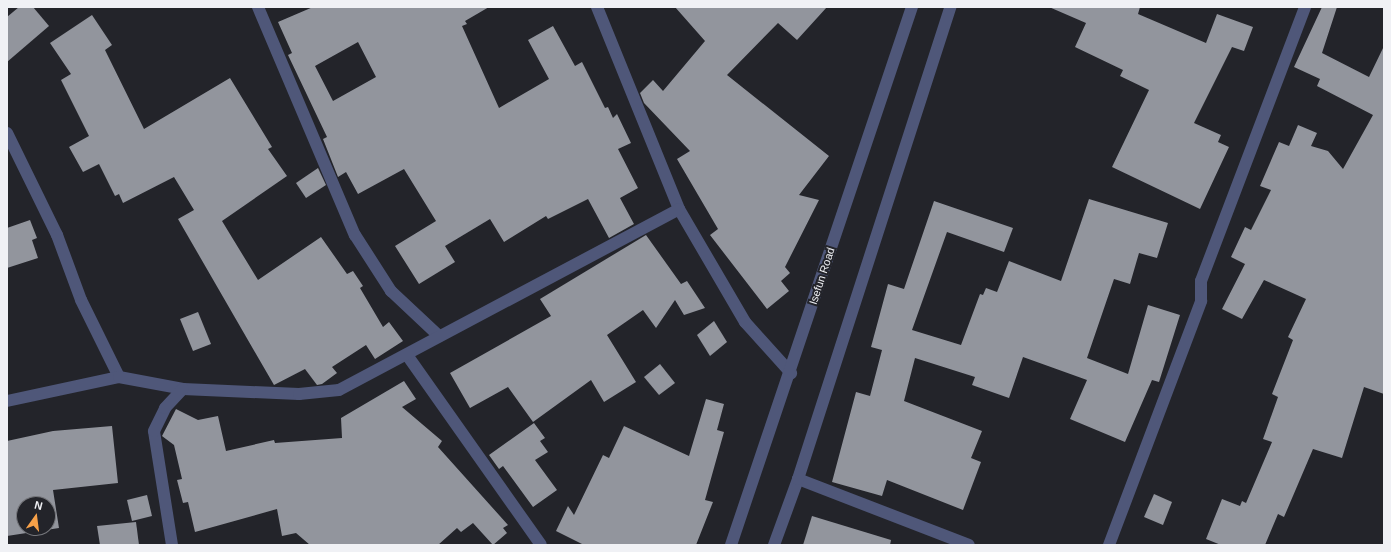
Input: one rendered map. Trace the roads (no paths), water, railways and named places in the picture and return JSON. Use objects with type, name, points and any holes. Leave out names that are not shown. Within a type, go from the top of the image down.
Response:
[{"type":"street","points":[[258,7],[355,235],[391,291],[439,336]]},
{"type":"street","points":[[596,7],[679,209],[745,322],[791,373]]},
{"type":"street","name":"Isefun Road","points":[[731,545],[791,373],[912,7]]},
{"type":"street","points":[[774,545],[798,479],[950,7]]},
{"type":"street","points":[[1109,545],[1201,301],[1201,281],[1305,7]]},
{"type":"street","points":[[7,134],[57,235],[81,300],[119,377]]},
{"type":"street","points":[[7,402],[119,377],[183,389],[299,394],[339,390],[679,209]]},
{"type":"street","points":[[407,355],[541,545]]},
{"type":"street","points":[[172,545],[154,431],[165,408],[183,389]]},
{"type":"street","points":[[798,479],[969,545]]}]
